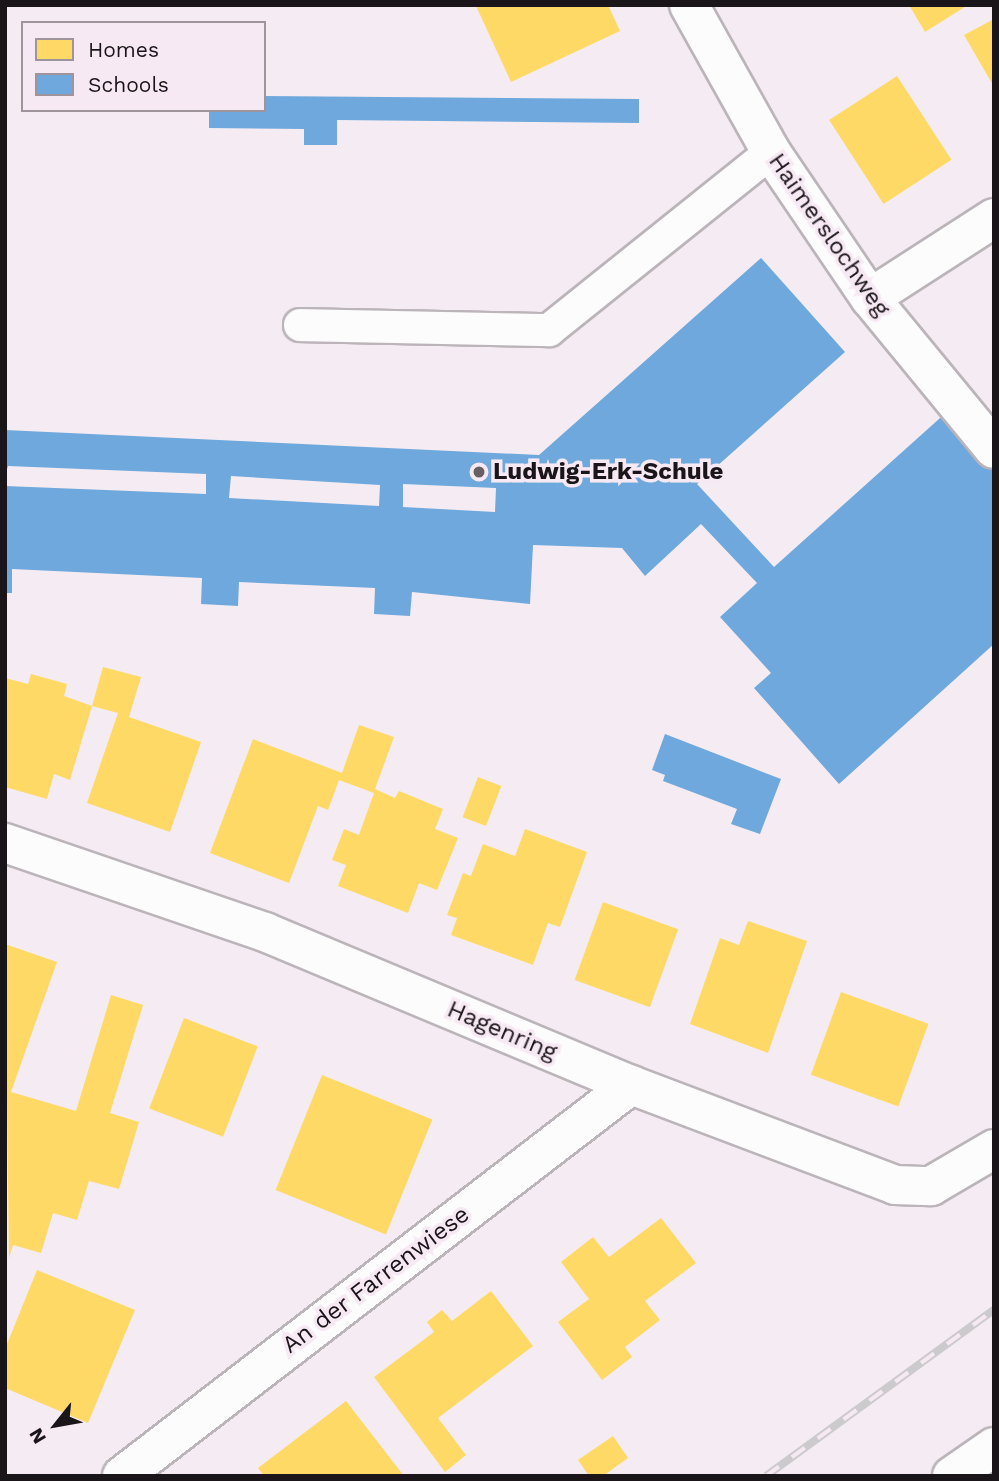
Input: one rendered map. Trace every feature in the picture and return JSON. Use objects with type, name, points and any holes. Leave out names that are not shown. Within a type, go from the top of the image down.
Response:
[{"type":"street","name":"Haimerslochweg","points":[[689,5],[771,152],[870,298],[994,449]]},
{"type":"street","points":[[870,298],[994,218]]},
{"type":"street","name":"Hagenring","points":[[5,843],[265,932],[631,1085],[913,1189],[957,1174],[994,1149]]},
{"type":"street","name":"An der Farrenwiese","points":[[122,1476],[631,1085]]},
{"type":"street","points":[[952,1476],[994,1447]]},
{"type":"lane","points":[[300,325],[549,330],[771,152]]},
{"type":"building: Homes","points":[[608,5],[620,31],[511,82],[476,6]]},
{"type":"building: Homes","points":[[909,5],[968,5],[925,32]]},
{"type":"building: Homes","points":[[994,19],[994,87],[964,35]]},
{"type":"building: Homes","points":[[897,76],[951,160],[884,204],[829,120]]},
{"type":"building: Homes","points":[[103,667],[141,677],[129,717],[201,742],[170,832],[87,803],[118,713],[92,706]]},
{"type":"building: Homes","points":[[31,674],[67,684],[64,696],[92,706],[70,780],[54,774],[47,799],[5,787],[5,678],[28,684]]},
{"type":"building: Homes","points":[[359,725],[394,737],[375,789],[395,798],[399,791],[443,809],[435,829],[458,838],[437,890],[419,883],[408,913],[338,886],[346,865],[332,860],[344,829],[359,835],[374,793],[339,780],[328,810],[318,806],[289,883],[210,853],[253,739],[342,773]]},
{"type":"building: Homes","points":[[478,777],[501,786],[486,826],[463,817]]},
{"type":"building: Homes","points":[[525,829],[587,852],[560,927],[548,923],[533,965],[451,935],[457,918],[447,915],[463,873],[471,876],[483,844],[515,856]]},
{"type":"building: Homes","points":[[603,902],[678,929],[650,1007],[575,980]]},
{"type":"building: Homes","points":[[748,921],[807,941],[768,1053],[690,1024],[720,938],[739,945]]},
{"type":"building: Homes","points":[[5,944],[57,962],[11,1092],[76,1111],[111,995],[143,1005],[110,1113],[139,1122],[119,1189],[89,1181],[77,1220],[53,1213],[41,1253],[13,1245],[9,1258]]},
{"type":"building: Homes","points":[[841,992],[928,1024],[898,1107],[811,1075]]},
{"type":"building: Homes","points":[[184,1018],[258,1046],[223,1137],[149,1109]]},
{"type":"building: Homes","points":[[322,1075],[432,1120],[386,1235],[276,1190]]},
{"type":"building: Homes","points":[[661,1218],[696,1263],[645,1301],[660,1320],[625,1347],[632,1357],[602,1380],[558,1322],[589,1299],[561,1262],[593,1237],[609,1257]]},
{"type":"building: Homes","points":[[37,1270],[135,1310],[88,1423],[5,1388],[5,1349]]},
{"type":"building: Homes","points":[[491,1291],[533,1346],[438,1418],[466,1455],[445,1472],[374,1377],[434,1332],[427,1322],[442,1310],[452,1321]]},
{"type":"building: Homes","points":[[346,1401],[404,1476],[264,1476],[258,1468]]},
{"type":"building: Homes","points":[[613,1436],[628,1458],[603,1476],[589,1476],[578,1460]]},
{"type":"building: Schools","points":[[266,96],[639,99],[639,123],[337,120],[337,145],[304,145],[304,129],[209,128],[209,112],[266,112]]},
{"type":"building: Schools","points":[[761,258],[845,352],[697,484],[774,567],[949,410],[994,461],[994,644],[839,784],[754,688],[771,673],[720,617],[757,583],[701,524],[645,576],[622,548],[533,545],[530,604],[412,592],[410,616],[374,614],[375,588],[239,582],[238,606],[201,604],[202,578],[12,569],[12,593],[5,593],[5,486],[206,494],[206,474],[8,466],[5,475],[5,430],[539,455]],"holes":[[[231,476],[380,485],[379,506],[229,498]],[[403,484],[496,488],[495,512],[403,507]]]},
{"type":"building: Schools","points":[[665,734],[781,779],[760,834],[731,824],[737,809],[663,781],[665,775],[652,770]]},
{"type":"railway","points":[[766,1476],[994,1310]]},
{"type":"place","name":"Ludwig-Erk-Schule","points":[[479,472]]}]
